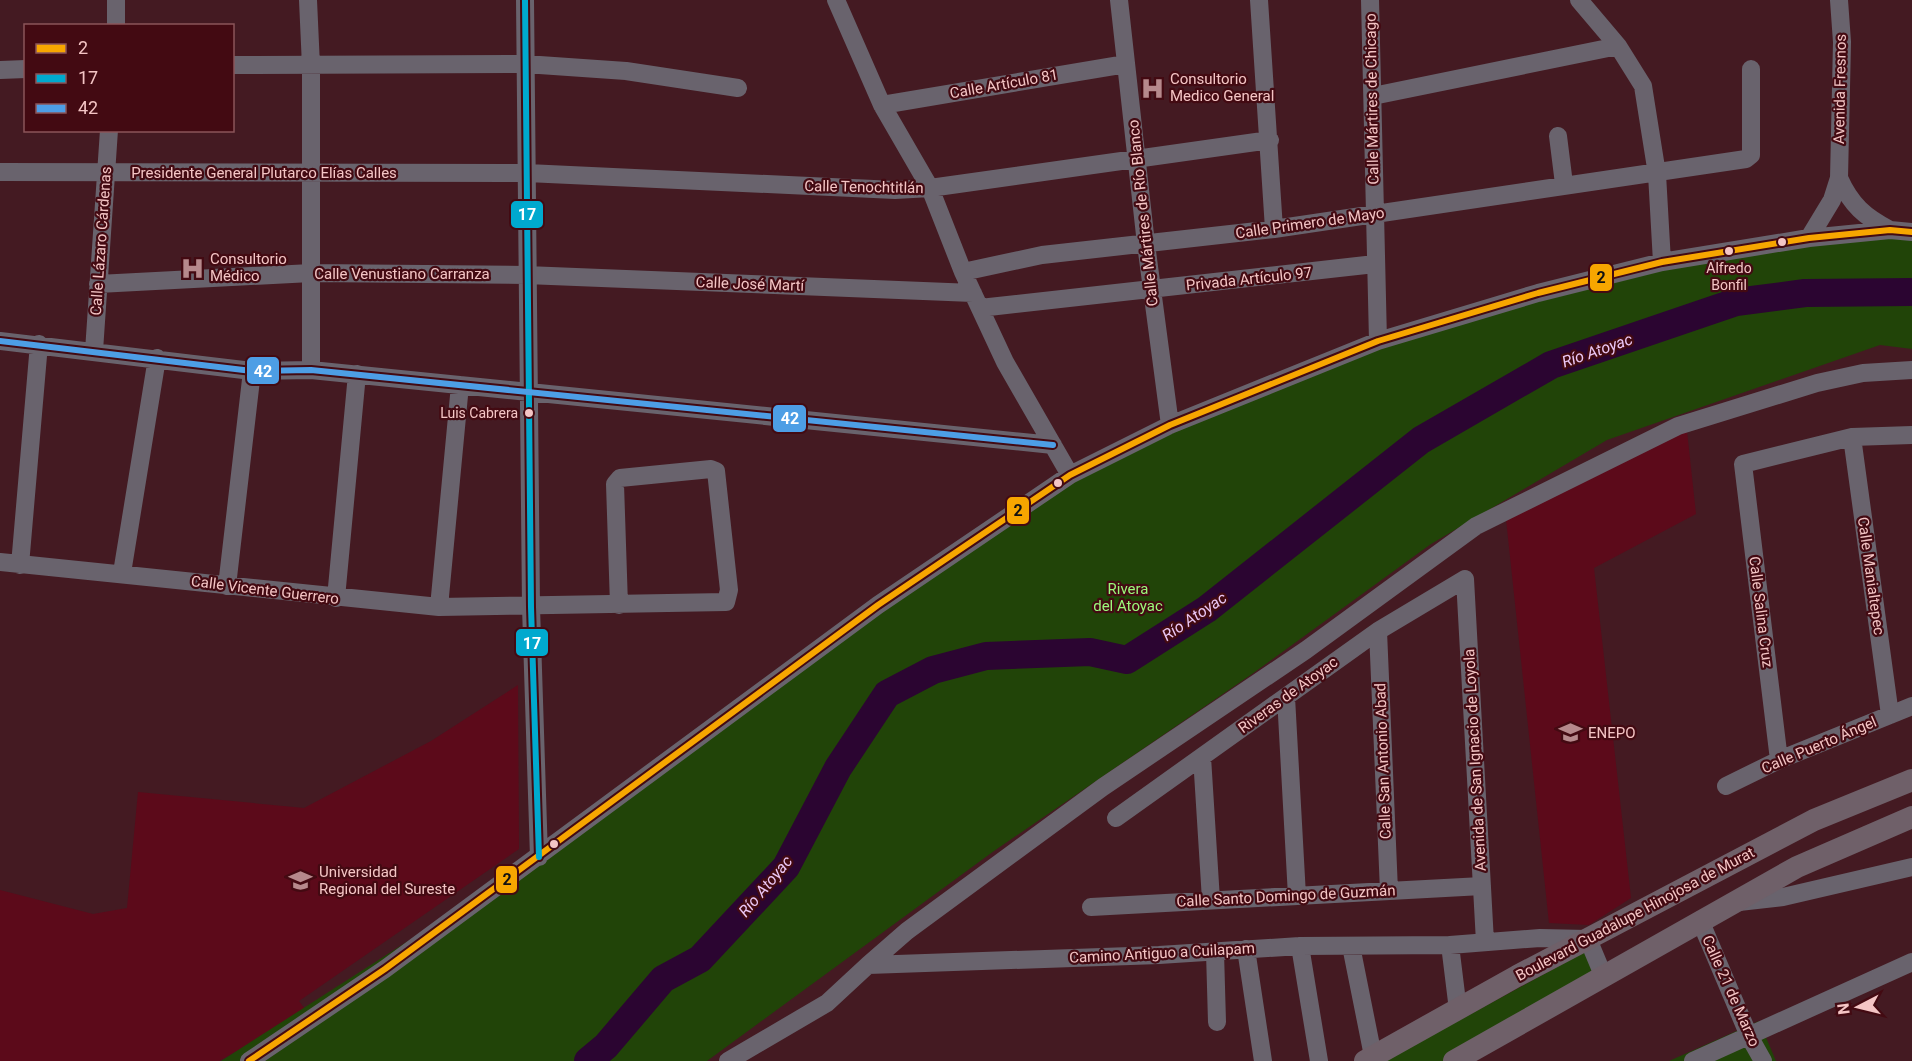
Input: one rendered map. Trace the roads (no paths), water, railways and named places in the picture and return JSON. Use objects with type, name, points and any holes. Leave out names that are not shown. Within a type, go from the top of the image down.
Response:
[{"type":"main road","name":"Boulevard Guadalupe Hinojosa de Murat","points":[[1369,1059],[1588,939],[1814,820],[1912,780]]},
{"type":"main road","points":[[1454,1061],[1797,867],[1912,817]]},
{"type":"street","points":[[116,0],[116,24]]},
{"type":"street","points":[[308,0],[311,66],[311,370]]},
{"type":"street","points":[[525,0],[531,608],[539,857]]},
{"type":"street","points":[[836,0],[882,105],[930,188],[963,272],[1005,362],[1070,476]]},
{"type":"street","name":"Calle Mártires de Río Blanco","points":[[1119,0],[1151,290],[1170,425]]},
{"type":"street","points":[[1259,0],[1270,140],[1274,229]]},
{"type":"street","name":"Calle Mártires de Chicago","points":[[1370,0],[1378,341]]},
{"type":"street","points":[[1579,0],[1618,46],[1643,86],[1657,174],[1662,262]]},
{"type":"street","name":"Avenida Fresnos","points":[[1809,238],[1832,200],[1839,178],[1842,42],[1839,0]]},
{"type":"street","points":[[1372,96],[1618,46]]},
{"type":"street","points":[[234,65],[525,64],[626,71],[738,88]]},
{"type":"street","name":"Calle Artículo 81","points":[[882,105],[1126,64]]},
{"type":"street","points":[[0,70],[24,69]]},
{"type":"street","name":"Calle Primero de Mayo","points":[[963,272],[1042,255],[1274,229],[1564,184],[1657,174],[1746,159],[1751,155],[1751,69]]},
{"type":"street","name":"Calle Lázaro Cárdenas","points":[[94,351],[109,132]]},
{"type":"street","points":[[1558,136],[1564,184]]},
{"type":"street","name":"Calle Tenochtitlán","points":[[527,173],[895,190],[930,188],[1270,140]]},
{"type":"street","name":"Presidente General Plutarco Elías Calles","points":[[0,172],[527,173]]},
{"type":"street","points":[[1839,178],[1855,207],[1867,218],[1890,230]]},
{"type":"street","points":[[249,1061],[385,969],[878,605],[1070,476],[1170,425],[1378,341],[1538,293],[1662,262],[1809,238],[1890,230],[1912,232]]},
{"type":"street","name":"Privada Artículo 97","points":[[977,300],[1151,290],[1375,264]]},
{"type":"street","name":"Calle Venustiano Carranza","points":[[98,284],[311,273],[526,274]]},
{"type":"street","name":"Calle José Martí","points":[[526,274],[977,300]]},
{"type":"street","points":[[0,341],[252,371],[311,370],[357,374],[1053,445]]},
{"type":"street","points":[[20,565],[39,344]]},
{"type":"street","points":[[122,573],[157,358]]},
{"type":"street","points":[[728,1061],[827,1003],[907,931],[1094,794],[1306,650],[1476,526],[1678,426],[1816,383],[1863,373],[1912,370]]},
{"type":"street","points":[[227,586],[252,371]]},
{"type":"street","points":[[336,598],[357,374]]},
{"type":"street","points":[[439,607],[460,385]]},
{"type":"street","points":[[1852,437],[1912,435]]},
{"type":"street","name":"Calle Salina Cruz","points":[[1779,760],[1743,464],[1852,437]]},
{"type":"street","name":"Calle Manialtepec","points":[[1852,437],[1890,715]]},
{"type":"street","name":"Calle Vicente Guerrero","points":[[0,562],[439,607],[531,608],[726,602],[729,590],[716,471],[711,469],[620,478],[615,484],[619,605]]},
{"type":"street","name":"Riveras de Atoyac","points":[[1116,818],[1378,631],[1466,579]]},
{"type":"street","name":"Avenida de San Ignacio de Loyola","points":[[1466,579],[1485,942]]},
{"type":"street","name":"Calle San Antonio Abad","points":[[1378,631],[1389,891]]},
{"type":"street","points":[[1287,697],[1297,896]]},
{"type":"street","name":"Calle Puerto Ángel","points":[[1726,786],[1779,760],[1912,706]]},
{"type":"street","points":[[1202,757],[1211,900]]},
{"type":"street","points":[[1735,902],[1783,897],[1912,867]]},
{"type":"street","name":"Calle Santo Domingo de Guzmán","points":[[1091,907],[1482,886]]},
{"type":"street","name":"Calle 21 de Marzo","points":[[1700,920],[1749,1036],[1763,1061]]},
{"type":"street","points":[[1588,939],[1603,975]]},
{"type":"street","name":"Camino Antiguo a Cuilapam","points":[[868,965],[1215,952],[1300,946],[1450,945],[1588,939]]},
{"type":"street","points":[[1450,945],[1458,1010]]},
{"type":"street","points":[[1300,946],[1319,1061]]},
{"type":"street","points":[[1351,946],[1369,1059]]},
{"type":"street","points":[[1246,949],[1263,1061]]},
{"type":"street","points":[[1215,952],[1217,1022]]},
{"type":"street","points":[[1693,1061],[1912,962]]},
{"type":"waterway","name":"Río Atoyac","points":[[588,1061],[606,1046],[663,979],[700,959],[786,867],[838,768],[887,694],[933,670],[986,656],[1090,652],[1127,660],[1207,609],[1421,440],[1551,365],[1736,302],[1805,293],[1912,292]]},
{"type":"place","name":"Consultorio Medico General","points":[[1152,88]]},
{"type":"place","name":"Alfredo Bonfil","points":[[1729,251]]},
{"type":"place","name":"Consultorio Médico","points":[[192,268]]},
{"type":"place","name":"Luis Cabrera","points":[[529,413]]},
{"type":"place","name":"ENEPO","points":[[1570,733]]},
{"type":"place","name":"Universidad Regional del Sureste","points":[[301,881]]},
{"type":"park label","name":"Rivera del Atoyac","points":[[1128,598]]}]
